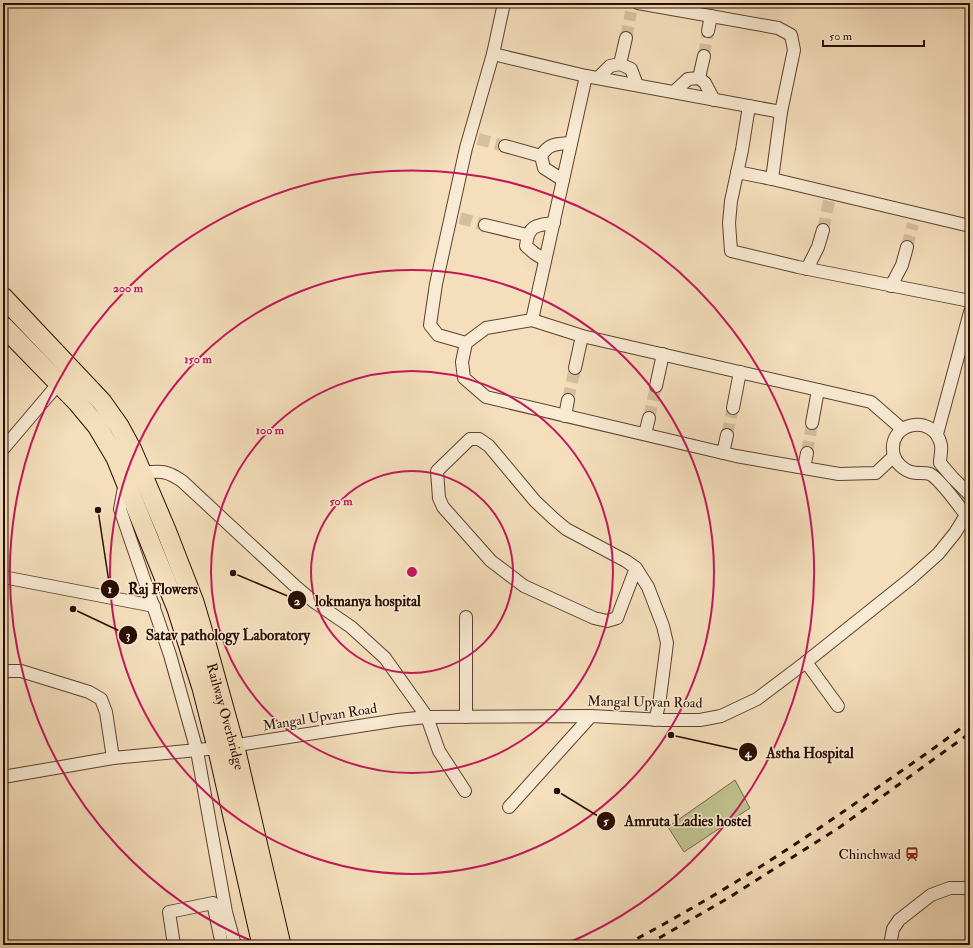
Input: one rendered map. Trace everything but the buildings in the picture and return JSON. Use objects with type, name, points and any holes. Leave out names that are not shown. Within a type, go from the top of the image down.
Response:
[{"type":"main road","points":[[3,296],[102,402],[120,426],[132,450],[133,476]]},
{"type":"main road","points":[[3,326],[90,416],[106,439],[116,458],[133,476]]},
{"type":"main road","name":"Railway Overbridge","points":[[133,476],[202,688],[219,755],[262,945]]},
{"type":"main road","name":"Railway Overbridge","points":[[133,476],[194,602],[238,760],[281,945]]},
{"type":"street","points":[[466,343],[438,335],[430,325],[436,284],[455,217],[504,3]]},
{"type":"street","points":[[634,6],[711,16],[778,28],[791,36],[794,50],[781,112],[772,179]]},
{"type":"street","points":[[708,31],[711,16]]},
{"type":"street","points":[[620,64],[626,38]]},
{"type":"street","points":[[493,54],[592,77],[781,112]]},
{"type":"street","points":[[699,78],[704,56]]},
{"type":"street","points":[[532,320],[571,143],[592,77],[610,66],[620,64],[630,70],[638,86]]},
{"type":"street","points":[[674,92],[688,79],[699,78],[705,83],[714,100]]},
{"type":"street","points":[[749,106],[731,201],[729,223],[731,251],[807,269],[970,301]]},
{"type":"street","points":[[563,180],[544,168],[541,156],[546,148],[555,144],[571,143]]},
{"type":"street","points":[[505,146],[541,156]]},
{"type":"street","points":[[737,172],[772,179],[831,197],[915,219],[970,226]]},
{"type":"street","points":[[545,260],[534,254],[526,246],[527,235],[532,228],[540,224],[554,223]]},
{"type":"street","points":[[485,225],[527,235]]},
{"type":"street","points":[[807,269],[818,248],[823,230]]},
{"type":"street","points":[[891,286],[902,265],[907,247]]},
{"type":"street","points":[[818,248],[823,272]]},
{"type":"street","points":[[902,265],[906,289]]},
{"type":"street","points":[[937,434],[970,312]]},
{"type":"street","points":[[894,456],[876,473],[839,474],[723,453],[486,397],[464,378],[462,362],[466,343],[486,328],[532,320],[582,336],[871,402],[902,429]]},
{"type":"street","points":[[575,368],[582,336]]},
{"type":"street","points":[[656,386],[663,354]]},
{"type":"street","points":[[733,408],[740,372]]},
{"type":"street","points":[[3,449],[59,383]]},
{"type":"street","points":[[812,423],[818,390]]},
{"type":"street","points":[[565,416],[568,400]]},
{"type":"street","points":[[645,434],[649,418]]},
{"type":"street","points":[[968,512],[936,478],[928,473],[910,472],[900,466],[894,456],[894,445],[896,436],[902,429],[910,425],[918,424],[928,427],[937,434],[942,446],[940,463],[970,495]]},
{"type":"street","points":[[723,453],[727,435]]},
{"type":"street","points":[[636,568],[617,618],[607,621],[594,618],[524,586],[491,561],[443,507],[439,498],[437,472],[470,439],[479,439],[489,446],[535,500],[566,529],[626,561],[636,568],[648,587],[663,626],[667,643],[659,705],[655,720]]},
{"type":"street","points":[[804,468],[807,453]]},
{"type":"street","points":[[222,945],[224,927],[202,750],[120,510],[133,476],[160,471],[171,473],[182,481],[294,585],[313,601],[351,627],[367,641],[384,658],[427,717],[439,751],[465,791]]},
{"type":"street","name":"Mangal Upvan Road","points":[[244,744],[398,720],[427,717],[591,716],[655,720],[700,720],[722,716],[757,699],[910,579],[932,559],[954,533],[968,512]]},
{"type":"street","points":[[3,577],[154,606]]},
{"type":"street","points":[[466,617],[466,716]]},
{"type":"street","points":[[806,662],[838,706]]},
{"type":"street","points":[[3,673],[21,671],[89,692],[101,699],[106,712],[113,758]]},
{"type":"street","points":[[509,807],[591,716]]},
{"type":"street","points":[[3,777],[113,758],[202,750]]},
{"type":"street","points":[[890,945],[893,929],[899,920],[932,895],[950,888],[970,888]]},
{"type":"street","points":[[174,945],[169,912],[213,903],[224,927],[235,945]]},
{"type":"green space","points":[[735,780],[750,808],[684,852],[668,827]]},
{"type":"tunnel","points":[[626,38],[631,12]]},
{"type":"tunnel","points":[[704,56],[708,31]]},
{"type":"tunnel","points":[[478,139],[505,146]]},
{"type":"tunnel","points":[[823,230],[829,201]]},
{"type":"tunnel","points":[[460,218],[485,225]]},
{"type":"tunnel","points":[[907,247],[913,224]]},
{"type":"tunnel","points":[[568,400],[575,368]]},
{"type":"tunnel","points":[[649,418],[656,386]]},
{"type":"tunnel","points":[[727,435],[733,408]]},
{"type":"tunnel","points":[[807,453],[812,423]]},
{"type":"railway","points":[[625,945],[690,909],[785,851],[924,755],[970,721]]},
{"type":"railway","points":[[647,945],[730,897],[840,827],[970,733]]},
{"type":"place","name":"Raj Flowers","points":[[98,510]]},
{"type":"place","name":"lokmanya hospital","points":[[233,573]]},
{"type":"place","name":"Satav pathology Laboratory","points":[[73,609]]},
{"type":"place","name":"Astha Hospital","points":[[671,735]]},
{"type":"place","name":"Amruta Ladies hostel","points":[[557,791]]},
{"type":"place","name":"Chinchwad","points":[[912,854]]}]
